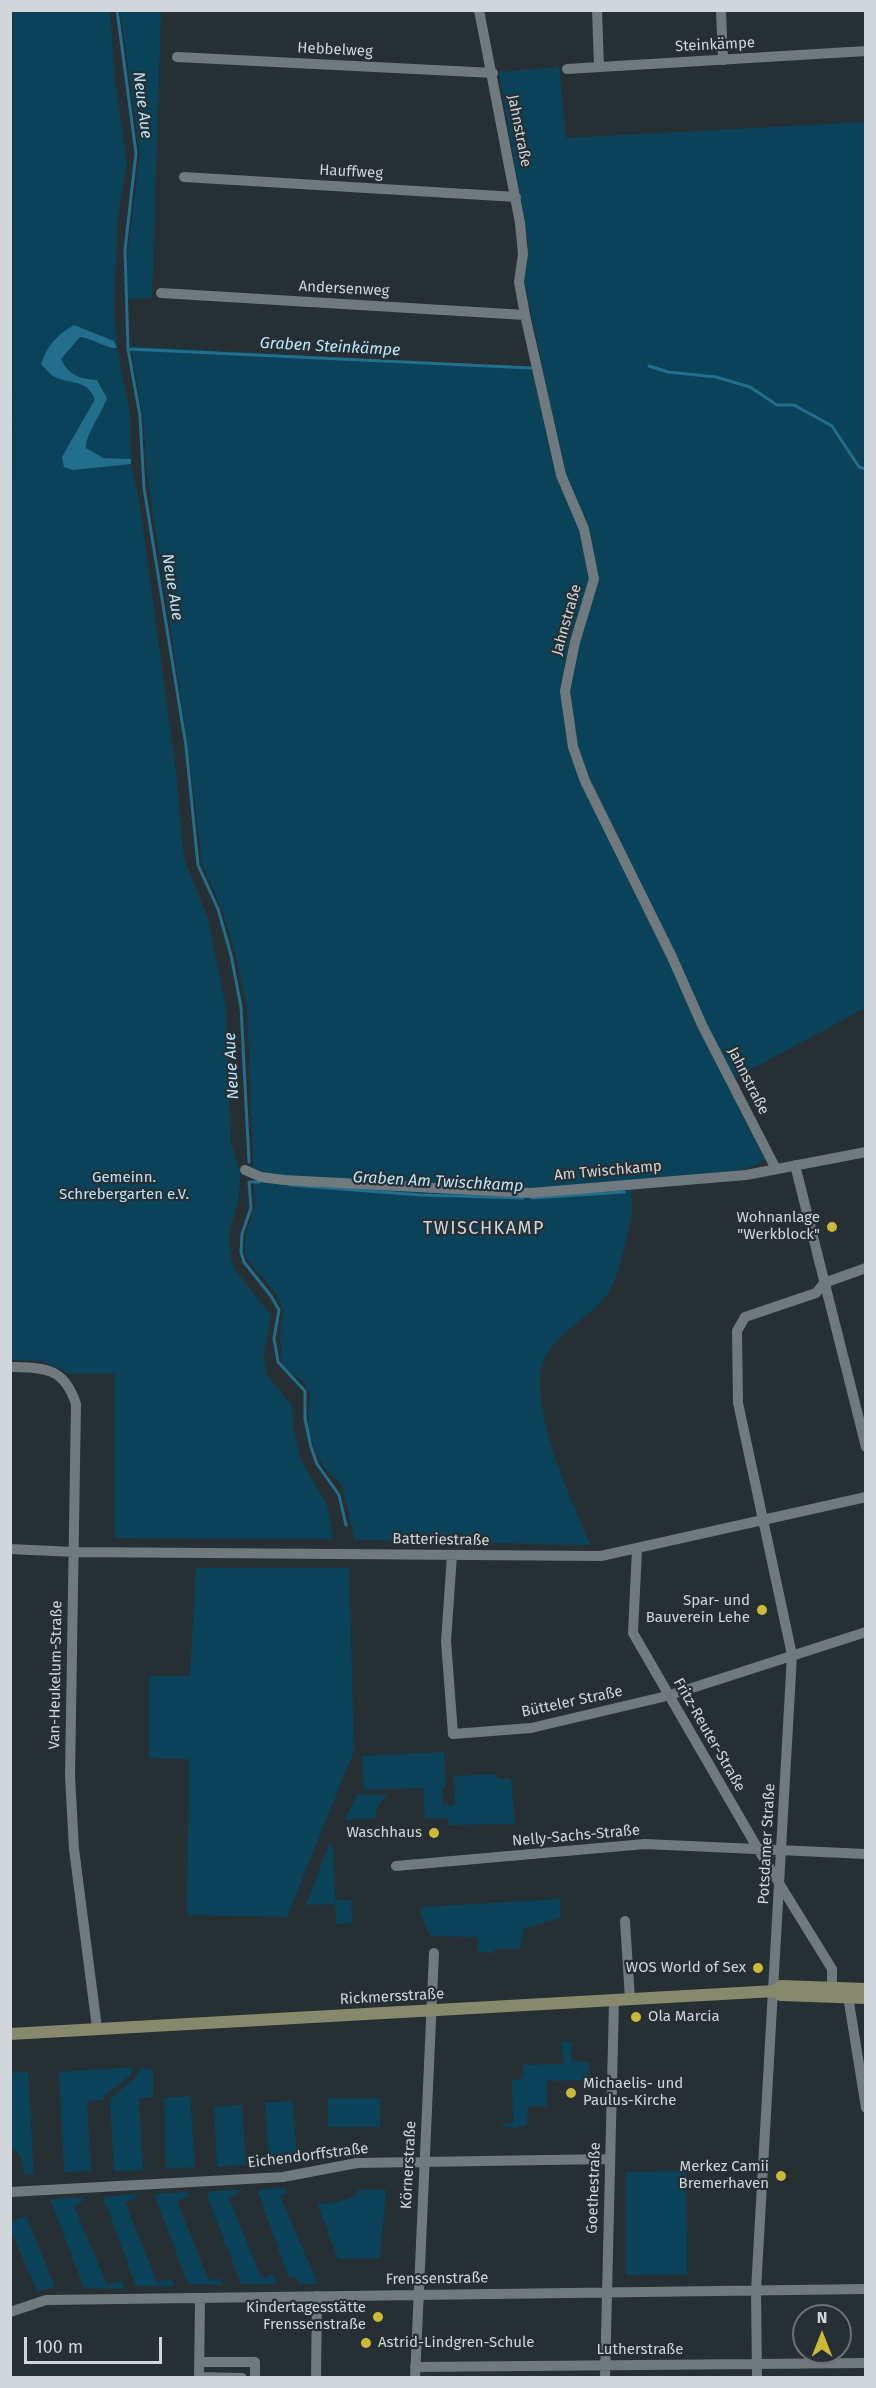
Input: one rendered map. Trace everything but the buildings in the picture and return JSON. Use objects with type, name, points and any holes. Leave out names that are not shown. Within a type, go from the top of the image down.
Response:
[{"type":"main road","name":"Rickmersstraße","points":[[10,2034],[775,1991],[781,1986],[832,1987],[866,1998]]},
{"type":"main road","name":"Rickmersstraße","points":[[775,1991],[781,1995],[866,1989]]},
{"type":"street","name":"Jahnstraße","points":[[479,10],[516,197],[523,244],[519,282],[525,315],[561,475],[584,529],[594,579],[575,642],[565,691],[573,747],[585,781],[672,957],[702,1025],[776,1169]]},
{"type":"street","points":[[597,10],[599,67]]},
{"type":"street","points":[[721,10],[723,60]]},
{"type":"street","name":"Steinkämpe","points":[[567,69],[866,51]]},
{"type":"street","name":"Hebbelweg","points":[[177,57],[493,74]]},
{"type":"street","name":"Hauffweg","points":[[184,177],[516,197]]},
{"type":"street","name":"Andersenweg","points":[[161,293],[525,315]]},
{"type":"street","name":"Am Twischkamp","points":[[245,1170],[261,1177],[284,1180],[531,1193],[746,1175],[866,1152]]},
{"type":"street","points":[[795,1165],[866,1447]]},
{"type":"street","points":[[824,1283],[866,1268]]},
{"type":"street","name":"Potsdamer Straße","points":[[757,2378],[756,2290],[775,1991],[792,1655],[738,1403],[737,1331],[742,1319],[816,1293],[824,1283]]},
{"type":"street","name":"Van-Heukelum-Straße","points":[[10,1367],[51,1371],[66,1384],[76,1404],[69,1707],[72,1805],[74,1849],[97,2028]]},
{"type":"street","name":"Batteriestraße","points":[[10,1549],[74,1552],[601,1556],[637,1550],[866,1497]]},
{"type":"street","name":"Fritz-Reuter-Straße","points":[[637,1550],[633,1633],[667,1696],[832,1969],[832,1987]]},
{"type":"street","name":"Bütteler Straße","points":[[452,1555],[446,1641],[453,1734],[531,1728],[667,1696],[866,1632]]},
{"type":"street","name":"Nelly-Sachs-Straße","points":[[396,1866],[645,1844],[866,1854]]},
{"type":"street","points":[[625,1921],[630,1999]]},
{"type":"street","name":"Körnerstraße","points":[[415,2372],[434,1953]]},
{"type":"street","points":[[847,1992],[866,2108]]},
{"type":"street","name":"Goethestraße","points":[[605,2378],[614,2000]]},
{"type":"street","name":"Eichendorffstraße","points":[[10,2192],[283,2177],[357,2163],[610,2159]]},
{"type":"street","name":"Frenssenstraße","points":[[10,2312],[46,2301],[606,2291],[866,2289]]},
{"type":"street","points":[[316,2378],[317,2296]]},
{"type":"street","points":[[200,2298],[199,2377],[242,2378]]},
{"type":"street","points":[[199,2362],[255,2362],[255,2378]]},
{"type":"street","name":"Lutherstraße","points":[[415,2372],[605,2365],[866,2363]]},
{"type":"green space","name":"Gemeinn. Schrebergarten e.V.","points":[[13,11],[110,11],[115,80],[127,164],[118,213],[114,308],[117,348],[130,414],[131,459],[103,458],[86,448],[88,437],[107,398],[98,380],[76,375],[61,359],[80,337],[90,338],[111,349],[114,341],[74,325],[47,349],[72,380],[91,389],[95,399],[62,457],[73,470],[131,464],[139,500],[175,763],[184,858],[208,919],[226,1008],[231,1142],[240,1172],[239,1200],[229,1232],[231,1259],[236,1271],[271,1315],[264,1353],[266,1374],[292,1406],[294,1430],[301,1460],[327,1505],[333,1539],[115,1538],[115,1374],[70,1374],[43,1361],[11,1360]]},
{"type":"green space","points":[[120,11],[161,11],[152,298],[126,299],[128,251],[140,153]]},
{"type":"green space","points":[[559,67],[566,138],[865,122],[865,1008],[726,1083],[766,1161],[742,1170],[630,1181],[632,1213],[623,1252],[611,1288],[603,1300],[558,1339],[543,1364],[540,1379],[541,1400],[550,1442],[590,1545],[355,1540],[342,1485],[325,1468],[316,1453],[308,1429],[310,1394],[304,1382],[284,1368],[280,1338],[283,1308],[274,1291],[247,1259],[244,1251],[246,1234],[255,1207],[247,1007],[236,956],[222,909],[202,863],[188,745],[147,473],[143,419],[131,346],[543,370],[524,279],[529,248],[499,72]]},
{"type":"green space","points":[[196,1568],[349,1568],[354,1751],[287,1917],[187,1915],[189,1759],[149,1758],[149,1676],[190,1676]]},
{"type":"green space","points":[[444,1752],[446,1787],[442,1787],[443,1805],[455,1805],[454,1776],[494,1774],[500,1779],[511,1779],[515,1824],[448,1825],[447,1818],[425,1819],[423,1788],[364,1790],[362,1756]]},
{"type":"green space","points":[[357,1794],[387,1795],[376,1809],[376,1818],[345,1820]]},
{"type":"green space","points":[[330,1842],[333,1848],[335,1900],[351,1900],[352,1923],[336,1924],[335,1904],[306,1905]]},
{"type":"green space","points":[[560,1899],[560,1918],[523,1929],[520,1949],[495,1949],[494,1953],[478,1952],[478,1937],[430,1936],[420,1912],[421,1907]]},
{"type":"green space","points":[[561,2042],[572,2042],[571,2061],[588,2062],[590,2080],[547,2081],[547,2106],[528,2106],[527,2124],[515,2128],[501,2126],[501,2124],[513,2123],[512,2081],[524,2078],[523,2065],[564,2064]]},
{"type":"green space","points":[[133,2067],[132,2074],[104,2096],[104,2100],[87,2101],[91,2171],[64,2172],[59,2072]]},
{"type":"green space","points":[[140,2068],[153,2069],[153,2097],[139,2099],[143,2170],[114,2171],[110,2099],[136,2077]]},
{"type":"green space","points":[[28,2072],[34,2174],[25,2175],[20,2155],[11,2147],[10,2073]]},
{"type":"green space","points":[[190,2096],[195,2167],[166,2169],[164,2098]]},
{"type":"green space","points":[[328,2098],[380,2098],[380,2127],[328,2127]]},
{"type":"green space","points":[[293,2101],[297,2160],[269,2162],[265,2103]]},
{"type":"green space","points":[[242,2105],[246,2165],[217,2167],[214,2107]]},
{"type":"green space","points":[[686,2171],[687,2275],[626,2275],[626,2172]]},
{"type":"green space","points":[[285,2188],[287,2193],[280,2196],[318,2284],[299,2284],[297,2278],[288,2276],[258,2192],[262,2189]]},
{"type":"green space","points":[[237,2190],[239,2193],[229,2199],[262,2279],[273,2274],[277,2284],[241,2284],[207,2196],[211,2191]]},
{"type":"green space","points":[[358,2190],[386,2190],[380,2258],[338,2259],[317,2203],[331,2204],[355,2196]]},
{"type":"green space","points":[[188,2192],[190,2196],[177,2201],[209,2281],[220,2278],[223,2285],[188,2284],[154,2194]]},
{"type":"green space","points":[[135,2194],[138,2197],[125,2203],[157,2282],[172,2279],[174,2286],[136,2286],[103,2197]]},
{"type":"green space","points":[[83,2197],[84,2200],[74,2206],[107,2285],[122,2281],[125,2289],[84,2288],[50,2199]]},
{"type":"green space","points":[[26,2216],[55,2287],[37,2291],[11,2231],[11,2222]]},
{"type":"shaded area","points":[[74,325],[114,341],[117,348],[80,337],[61,359],[67,369],[76,375],[97,380],[107,398],[88,437],[86,448],[103,458],[131,459],[131,464],[73,470],[64,467],[62,457],[95,399],[83,385],[55,377],[41,364],[53,342]]},
{"type":"waterway","name":"Neue Aue","points":[[117,10],[136,153],[125,250],[128,349],[140,416],[144,488],[186,746],[198,865],[218,909],[231,955],[241,1007],[249,1162]]},
{"type":"waterway","name":"Graben Steinkämpe","points":[[129,349],[531,368]]},
{"type":"waterway","name":"Graben Steinkämpe","points":[[649,366],[668,372],[716,377],[750,387],[777,405],[794,405],[832,426],[859,467],[866,469]]},
{"type":"waterway","name":"Neue Aue","points":[[259,1182],[249,1182],[251,1208],[242,1234],[241,1252],[244,1262],[279,1310],[274,1338],[278,1362],[305,1391],[305,1419],[311,1447],[317,1464],[339,1495],[346,1525]]},
{"type":"waterway","name":"Graben Am Twischkamp","points":[[290,1185],[421,1195],[523,1198]]},
{"type":"waterway","name":"Graben Am Twischkamp","points":[[532,1198],[624,1192]]},
{"type":"place","name":"Wohnanlage \"Werkblock\"","points":[[832,1227]]},
{"type":"place","name":"Spar- und Bauverein Lehe","points":[[762,1610]]},
{"type":"place","name":"Waschhaus","points":[[434,1833]]},
{"type":"place","name":"WOS World of Sex","points":[[758,1968]]},
{"type":"place","name":"Ola Marcia","points":[[636,2017]]},
{"type":"place","name":"Michaelis- und Paulus-Kirche","points":[[571,2093]]},
{"type":"place","name":"Merkez Camii Bremerhaven","points":[[781,2176]]},
{"type":"place","name":"Kindertagesstätte Frenssenstraße","points":[[378,2317]]},
{"type":"place","name":"Astrid-Lindgren-Schule","points":[[366,2343]]},
{"type":"district","name":"TWISCHKAMP","points":[[484,1229]]}]
